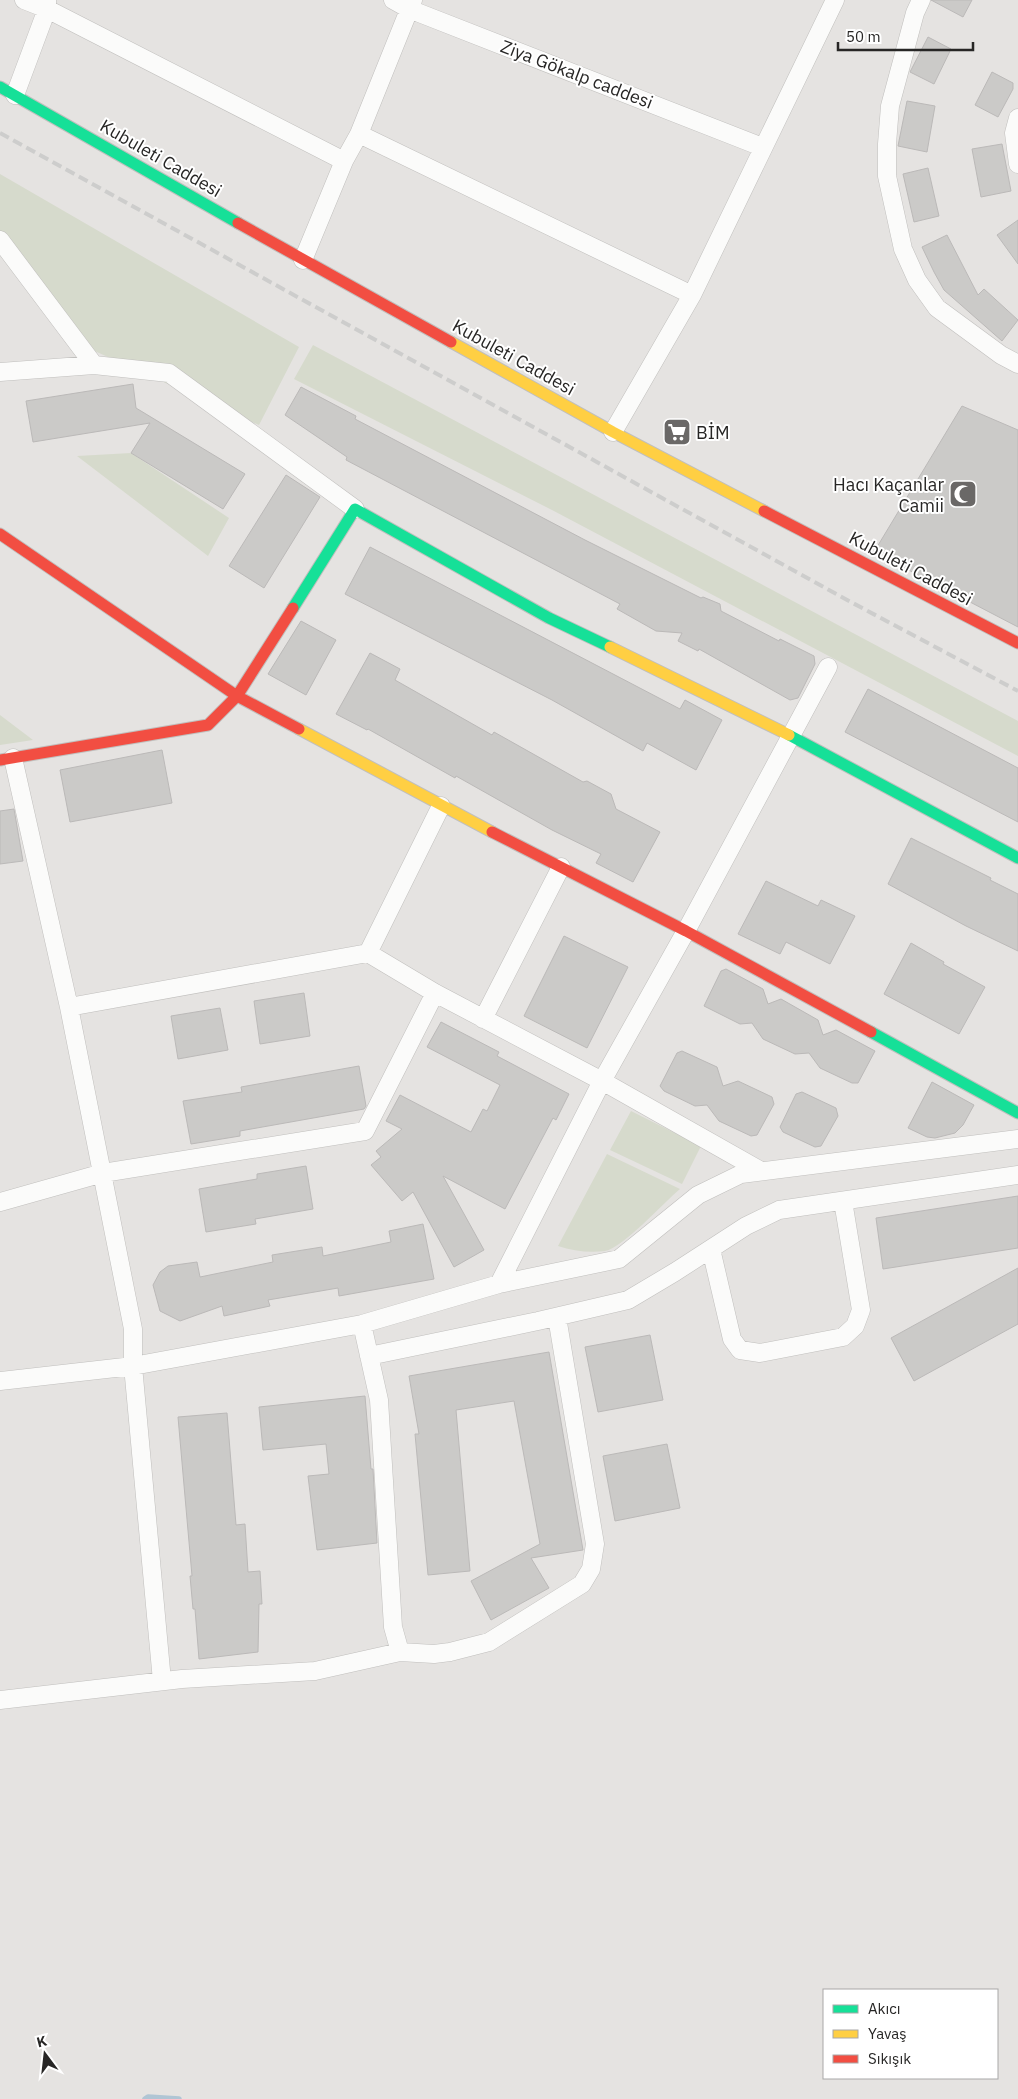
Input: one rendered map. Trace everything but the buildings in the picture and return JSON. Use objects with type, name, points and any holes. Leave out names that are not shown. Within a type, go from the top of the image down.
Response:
[{"type":"street","points":[[24,0],[47,4],[344,161]]},
{"type":"street","name":"Ziya Gökalp caddesi","points":[[393,0],[411,4],[762,147]]},
{"type":"street","points":[[613,432],[692,296],[834,0]]},
{"type":"street","points":[[921,0],[915,13],[890,106],[887,176],[903,249],[917,280],[938,308],[1001,354],[1018,364]]},
{"type":"street","points":[[7,91],[47,4]]},
{"type":"street","points":[[303,260],[344,161],[359,134],[411,4]]},
{"type":"street","name":"Kubuleti Caddesi","points":[[7,91],[303,260],[613,432],[1018,643]]},
{"type":"street","points":[[1018,118],[1014,132],[1018,164]]},
{"type":"street","points":[[359,134],[692,296]]},
{"type":"street","points":[[0,240],[94,365]]},
{"type":"street","points":[[0,372],[94,365],[169,373],[356,509],[549,618],[790,735],[1018,858]]},
{"type":"street","points":[[162,1681],[133,1366],[133,1329],[68,1007],[7,759],[208,725],[237,696],[356,509]]},
{"type":"street","points":[[0,534],[237,696],[441,806],[686,931],[1018,1113]]},
{"type":"street","points":[[500,1284],[602,1081],[686,931],[828,667]]},
{"type":"street","points":[[368,953],[441,806]]},
{"type":"street","points":[[483,1019],[562,867]]},
{"type":"street","points":[[68,1007],[368,953],[435,993],[602,1081],[761,1171]]},
{"type":"street","points":[[0,1202],[103,1173],[365,1131],[435,993]]},
{"type":"street","points":[[0,1381],[133,1366],[362,1324],[500,1284],[620,1259],[698,1194],[741,1174],[1018,1138]]},
{"type":"street","points":[[369,1356],[557,1317],[628,1300],[746,1226],[779,1210],[1018,1175]]},
{"type":"street","points":[[712,1249],[732,1339],[740,1350],[760,1353],[843,1337],[855,1326],[861,1310],[843,1201]]},
{"type":"street","points":[[0,1700],[162,1681],[316,1671],[400,1652],[434,1654],[450,1652],[489,1642],[582,1584],[591,1569],[596,1544],[557,1317]]},
{"type":"street","points":[[362,1324],[378,1400],[393,1627],[400,1652]]},
{"type":"shaded area","points":[[0,174],[299,347],[259,425],[88,348],[0,234]]},
{"type":"shaded area","points":[[313,345],[1018,721],[1018,756],[552,510],[294,379]]},
{"type":"shaded area","points":[[131,453],[229,518],[208,556],[77,456]]},
{"type":"shaded area","points":[[0,715],[33,740],[0,745]]},
{"type":"shaded area","points":[[631,1111],[701,1146],[682,1184],[610,1150]]},
{"type":"shaded area","points":[[607,1154],[680,1189],[632,1234],[613,1248],[605,1251],[587,1252],[558,1246]]},
{"type":"waterway","points":[[145,2099],[148,2097],[179,2099]]},
{"type":"railway","points":[[0,133],[849,601],[1018,691]]},
{"type":"traffic: fast","points":[[0,87],[238,223]]},
{"type":"traffic: fast","points":[[293,608],[355,509],[549,618],[610,647]]},
{"type":"traffic: fast","points":[[789,735],[1018,858]]},
{"type":"traffic: fast","points":[[871,1032],[1018,1113]]},
{"type":"traffic: slow","points":[[451,342],[613,432],[764,511]]},
{"type":"traffic: slow","points":[[610,647],[789,735]]},
{"type":"traffic: slow","points":[[299,729],[492,832]]},
{"type":"traffic: jam","points":[[238,223],[451,342]]},
{"type":"traffic: jam","points":[[764,511],[1018,643]]},
{"type":"traffic: jam","points":[[0,534],[237,696],[299,729]]},
{"type":"traffic: jam","points":[[0,760],[208,725],[237,696],[293,608]]},
{"type":"traffic: jam","points":[[492,832],[686,931],[871,1032]]},
{"type":"place","name":"BİM","points":[[677,432]]},
{"type":"place","name":"Hacı Kaçanlar Camii","points":[[963,494]]}]
